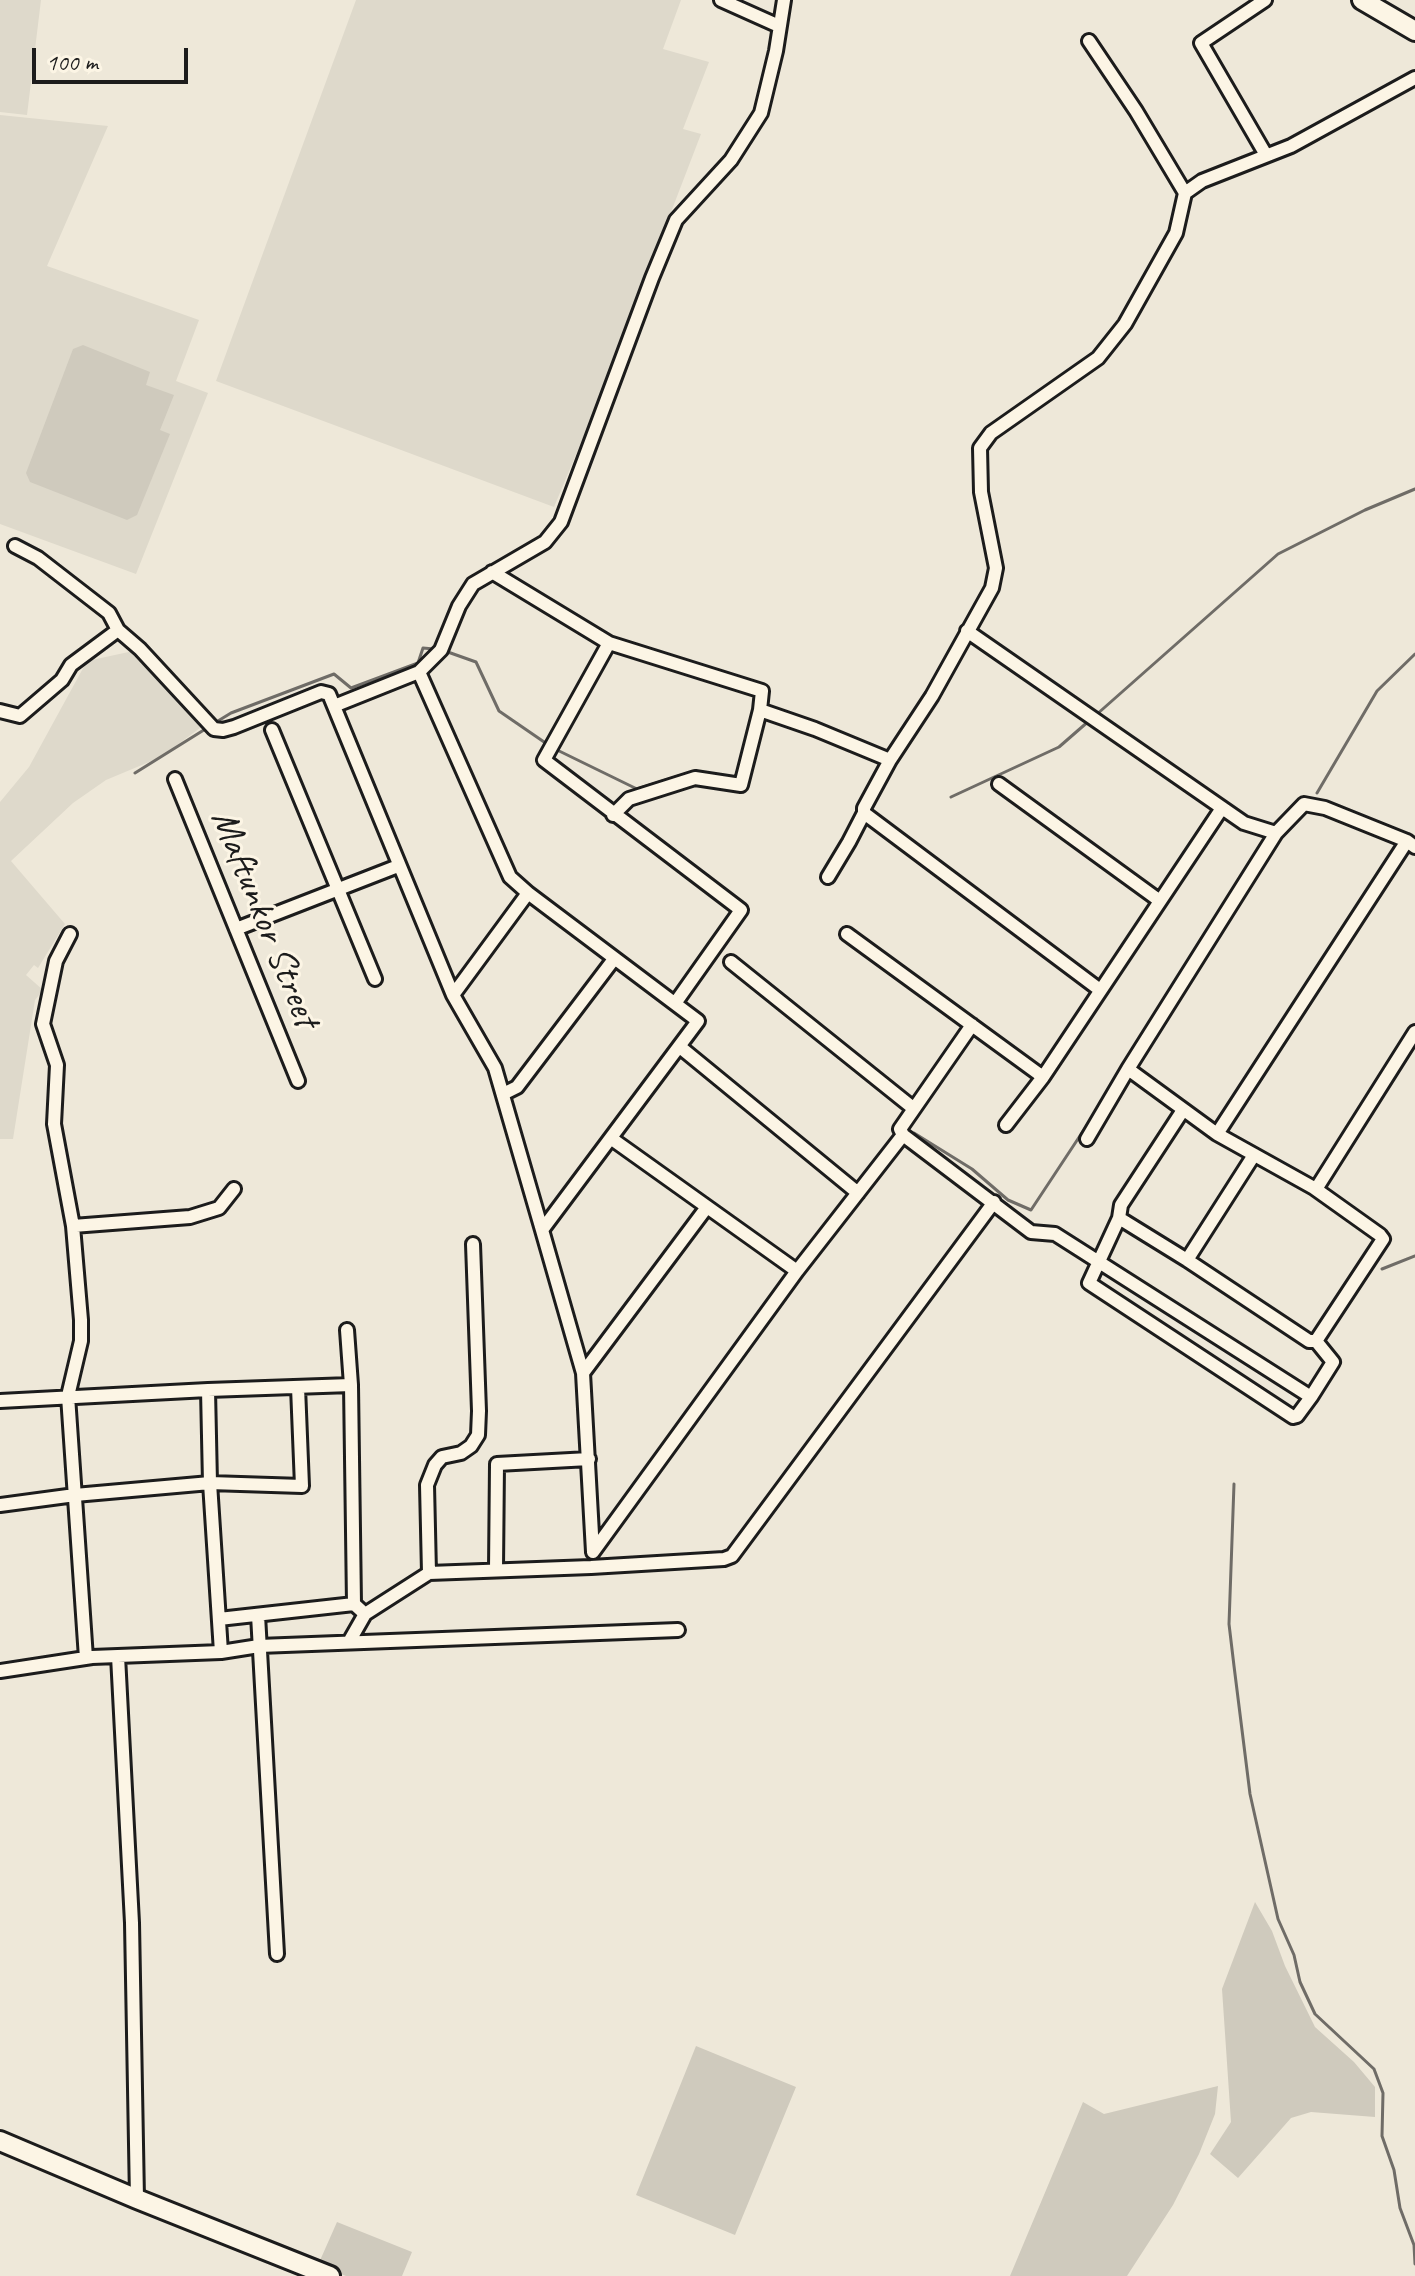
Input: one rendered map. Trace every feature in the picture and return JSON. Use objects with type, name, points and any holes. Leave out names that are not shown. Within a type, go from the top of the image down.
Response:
[{"type":"main road","points":[[1362,0],[1415,31]]},
{"type":"main road","points":[[0,2141],[330,2276]]},
{"type":"street","points":[[721,0],[779,26]]},
{"type":"street","points":[[334,706],[419,672],[441,650],[459,606],[473,584],[545,542],[561,522],[676,220],[731,160],[761,113],[784,0]]},
{"type":"street","points":[[1265,0],[1201,43],[1266,155]]},
{"type":"street","points":[[1089,41],[1185,193]]},
{"type":"street","points":[[828,877],[890,760],[932,696],[992,588],[996,568],[981,492],[980,448],[991,433],[1098,358],[1125,324],[1176,233],[1185,193],[1202,181],[1291,146],[1415,78]]},
{"type":"street","points":[[15,546],[38,558],[109,613],[118,630],[140,649],[214,729],[234,727],[321,692],[329,694],[453,995],[495,1068],[503,1094],[583,1373],[593,1552],[591,1567]]},
{"type":"street","points":[[492,572],[609,643],[762,691],[741,785],[695,778],[629,799],[613,815]]},
{"type":"street","points":[[0,711],[20,716],[62,680],[71,665],[118,630]]},
{"type":"street","points":[[967,631],[1244,823],[1276,833]]},
{"type":"street","points":[[609,643],[544,760],[741,910],[676,1002]]},
{"type":"street","points":[[419,672],[510,877],[698,1021],[542,1230]]},
{"type":"street","points":[[760,710],[890,760]]},
{"type":"street","points":[[272,730],[375,979]]},
{"type":"street","name":"Maftunkor Street","points":[[175,779],[298,1081]]},
{"type":"street","points":[[999,784],[1160,901]]},
{"type":"street","points":[[1087,1139],[1276,833],[1304,804],[1325,808],[1411,844],[1217,1134]]},
{"type":"street","points":[[1006,1125],[1043,1077],[1222,808]]},
{"type":"street","points":[[864,813],[1100,990]]},
{"type":"street","points":[[236,929],[398,866]]},
{"type":"street","points":[[453,995],[528,893]]},
{"type":"street","points":[[70,934],[56,961],[43,1024],[57,1065],[54,1124],[73,1226],[81,1341],[68,1396],[86,1658]]},
{"type":"street","points":[[847,934],[1043,1077]]},
{"type":"street","points":[[503,1094],[517,1087],[614,959]]},
{"type":"street","points":[[731,962],[913,1108]]},
{"type":"street","points":[[972,1025],[913,1108],[900,1129],[903,1135],[1031,1232],[1055,1234],[1311,1397]]},
{"type":"street","points":[[1314,1188],[1415,1032]]},
{"type":"street","points":[[680,1047],[858,1193]]},
{"type":"street","points":[[1128,1069],[1217,1134],[1314,1188],[1383,1239],[1316,1341]]},
{"type":"street","points":[[1183,1110],[1121,1205],[1119,1218],[1088,1281],[1291,1416],[1297,1416],[1333,1362],[1316,1341]]},
{"type":"street","points":[[593,1552],[797,1271],[903,1135]]},
{"type":"street","points":[[612,1139],[797,1271]]},
{"type":"street","points":[[1187,1260],[1254,1155]]},
{"type":"street","points":[[73,1226],[190,1217],[219,1208],[234,1189]]},
{"type":"street","points":[[349,1642],[365,1614],[429,1573],[724,1559],[737,1552],[994,1202]]},
{"type":"street","points":[[583,1373],[707,1207]]},
{"type":"street","points":[[1119,1218],[1309,1341],[1316,1341]]},
{"type":"street","points":[[429,1573],[427,1485],[442,1457],[461,1453],[471,1446],[478,1435],[473,1244]]},
{"type":"street","points":[[347,1330],[351,1385],[354,1604],[365,1614]]},
{"type":"street","points":[[0,1401],[351,1385]]},
{"type":"street","points":[[0,1505],[210,1483],[302,1486],[298,1387]]},
{"type":"street","points":[[208,1390],[210,1483],[221,1652]]},
{"type":"street","points":[[496,1569],[497,1464],[589,1459]]},
{"type":"street","points":[[219,1619],[354,1604]]},
{"type":"street","points":[[258,1615],[277,1954]]},
{"type":"street","points":[[0,1671],[86,1658],[221,1652],[259,1646],[678,1630]]},
{"type":"street","points":[[118,1656],[132,1923],[137,2199]]},
{"type":"shaded area","points":[[0,0],[41,0],[27,115],[0,112]]},
{"type":"shaded area","points":[[356,0],[681,0],[663,49],[709,62],[683,129],[701,134],[598,402],[554,507],[216,381]]},
{"type":"shaded area","points":[[0,115],[108,126],[47,266],[199,320],[176,381],[208,393],[136,574],[0,524]]},
{"type":"shaded area","points":[[83,345],[150,372],[146,385],[174,395],[160,430],[170,434],[137,515],[127,520],[30,482],[26,473],[73,349]]},
{"type":"shaded area","points":[[138,650],[204,725],[161,757],[106,780],[73,803],[11,861],[65,924],[38,968],[34,965],[26,975],[43,990],[35,1000],[13,1139],[0,1139],[0,802],[29,767],[87,661]]},
{"type":"shaded area","points":[[1255,1902],[1272,1931],[1285,1966],[1315,2027],[1354,2062],[1375,2087],[1375,2117],[1311,2112],[1291,2118],[1238,2178],[1210,2154],[1231,2122],[1222,1989]]},
{"type":"shaded area","points":[[696,2046],[796,2087],[735,2235],[636,2195]]},
{"type":"shaded area","points":[[1218,2086],[1215,2114],[1199,2154],[1173,2205],[1127,2276],[1010,2276],[1083,2102],[1104,2114]]},
{"type":"shaded area","points":[[337,2222],[412,2252],[402,2276],[346,2276],[318,2265]]},
{"type":"waterway","points":[[1096,715],[1278,554],[1365,510],[1415,489]]},
{"type":"waterway","points":[[213,724],[231,713],[334,674],[351,688],[418,663],[423,648],[434,649]]},
{"type":"waterway","points":[[445,651],[476,662],[499,711],[547,744]]},
{"type":"waterway","points":[[1317,793],[1377,691],[1415,654]]},
{"type":"waterway","points":[[951,797],[1059,747],[1090,720]]},
{"type":"waterway","points":[[135,773],[207,728]]},
{"type":"waterway","points":[[553,748],[637,789],[695,771],[725,776]]},
{"type":"waterway","points":[[914,1133],[972,1169],[1008,1200],[1031,1210],[1099,1107]]},
{"type":"waterway","points":[[1382,1269],[1415,1256]]},
{"type":"waterway","points":[[1234,1484],[1229,1624],[1250,1794],[1278,1919],[1315,2014],[1374,2069],[1383,2093],[1382,2136],[1394,2170],[1400,2208],[1414,2245],[1415,2264]]}]
